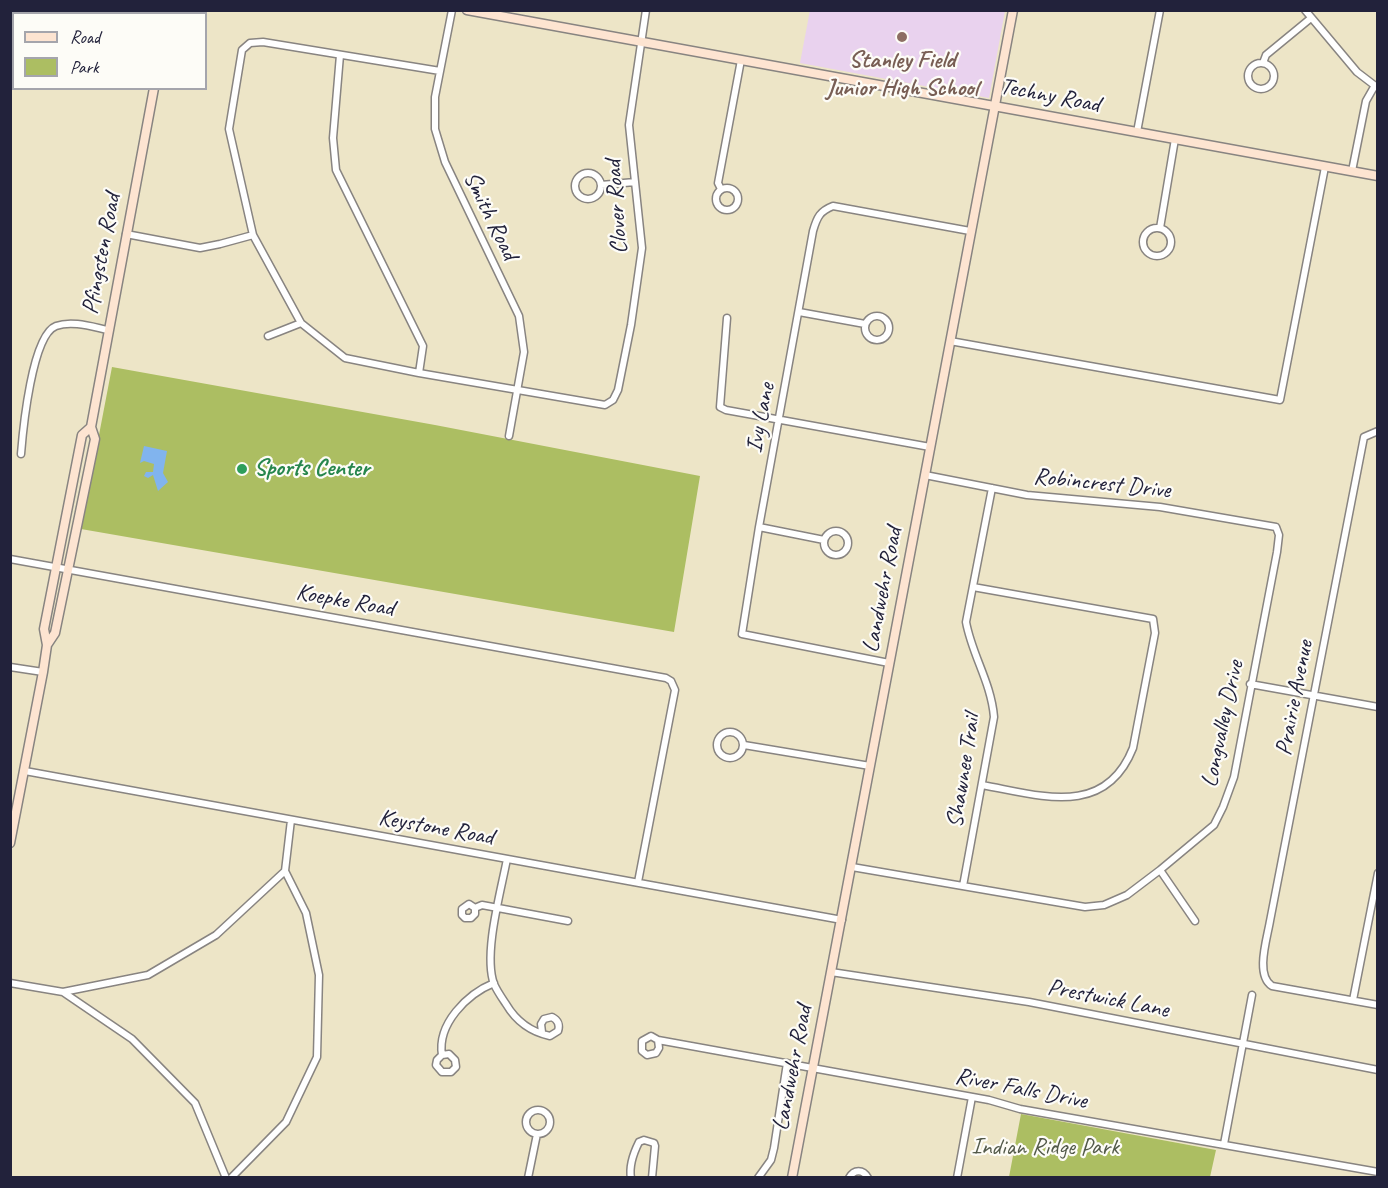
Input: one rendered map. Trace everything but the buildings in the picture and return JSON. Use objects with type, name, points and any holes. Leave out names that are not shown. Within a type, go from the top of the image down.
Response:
[{"type":"main road","name":"Techny Road","points":[[467,10],[1377,176]]},
{"type":"main road","name":"Landwehr Road","points":[[792,1178],[1013,10]]},
{"type":"main road","name":"Pfingsten Road","points":[[47,645],[55,633],[95,439],[91,427],[154,90]]},
{"type":"main road","name":"Pfingsten Road","points":[[10,843],[43,672],[47,645],[44,629],[67,509],[82,435],[91,427]]},
{"type":"main road","points":[[67,509],[80,511]]},
{"type":"street","name":"Smith Road","points":[[452,10],[435,97],[435,129],[444,162],[519,316],[524,352],[509,436]]},
{"type":"street","name":"Clover Road","points":[[518,390],[605,405],[613,400],[618,390],[631,325],[642,248],[629,125],[646,10]]},
{"type":"street","points":[[1137,132],[1160,10]]},
{"type":"street","points":[[1305,10],[1357,72],[1376,87],[1366,101],[1352,171]]},
{"type":"street","points":[[1263,63],[1266,55],[1311,18]]},
{"type":"street","points":[[440,71],[255,42],[242,50],[229,129],[252,235],[301,323],[345,358],[518,390]]},
{"type":"street","points":[[340,56],[333,138],[336,170],[423,346],[419,373]]},
{"type":"street","points":[[721,189],[718,183],[741,60]]},
{"type":"street","points":[[1263,63],[1271,68],[1273,79],[1268,87],[1257,88],[1250,83],[1249,71],[1254,64],[1263,63]]},
{"type":"street","points":[[1160,228],[1174,139]]},
{"type":"street","points":[[950,341],[1280,400],[1325,166]]},
{"type":"street","points":[[588,174],[596,176],[601,185],[598,194],[590,199],[581,196],[576,189],[579,178],[588,174]]},
{"type":"street","points":[[601,185],[635,182]]},
{"type":"street","name":"Ivy Lane","points":[[889,663],[742,634],[759,527],[813,231],[817,217],[823,210],[833,206],[970,231]]},
{"type":"street","points":[[1160,228],[1168,234],[1171,244],[1165,253],[1155,256],[1144,248],[1143,238],[1150,230],[1160,228]]},
{"type":"street","points":[[126,234],[200,248],[252,235]]},
{"type":"street","points":[[799,312],[865,324]]},
{"type":"street","points":[[872,316],[880,316],[888,322],[888,332],[881,339],[873,339],[867,334],[865,324],[872,316]]},
{"type":"street","points":[[728,318],[720,407],[726,410],[930,447]]},
{"type":"street","points":[[268,336],[301,323]]},
{"type":"street","points":[[21,454],[23,428],[38,352],[44,336],[56,326],[78,324],[108,330]]},
{"type":"street","name":"Prairie Avenue","points":[[1353,1000],[1272,986],[1266,982],[1262,972],[1272,909],[1364,437],[1377,431]]},
{"type":"street","name":"Robincrest Drive","points":[[924,475],[1027,495],[1160,507],[1276,527]]},
{"type":"street","name":"Shawnee Trail","points":[[963,886],[994,717],[993,701],[970,642],[966,622],[992,488]]},
{"type":"street","points":[[759,527],[824,540]]},
{"type":"street","name":"Longvalley Drive","points":[[852,867],[1074,906],[1096,906],[1126,895],[1160,870],[1214,825],[1234,777],[1277,552],[1279,535],[1276,527]]},
{"type":"street","points":[[839,531],[847,538],[847,548],[841,554],[833,555],[826,550],[824,540],[830,532],[839,531]]},
{"type":"street","name":"Koepke Road","points":[[10,560],[662,676],[671,681],[675,690],[638,882]]},
{"type":"street","points":[[973,587],[1153,619],[1155,633],[1136,736],[1128,760],[1114,776],[1083,796],[1058,799],[982,785]]},
{"type":"street","points":[[10,667],[43,672]]},
{"type":"street","points":[[1251,684],[1377,707]]},
{"type":"street","points":[[731,732],[740,736],[744,745],[740,754],[731,758],[721,754],[717,746],[721,736],[731,732]]},
{"type":"street","points":[[744,745],[870,766]]},
{"type":"street","name":"Keystone Road","points":[[25,771],[842,920]]},
{"type":"street","points":[[231,1178],[286,1122],[317,1057],[319,975],[306,913],[285,871],[291,820]]},
{"type":"street","points":[[507,859],[492,939],[494,983],[512,1014],[521,1023],[542,1032]]},
{"type":"street","points":[[1160,870],[1195,921]]},
{"type":"street","points":[[10,983],[63,992],[148,975],[216,935],[285,871]]},
{"type":"street","points":[[1377,873],[1353,1000],[1377,1005]]},
{"type":"street","points":[[475,908],[482,905],[568,921]]},
{"type":"street","name":"Prestwick Lane","points":[[831,972],[1029,1002],[1377,1070]]},
{"type":"street","points":[[442,1055],[440,1046],[443,1032],[453,1015],[467,1000],[484,987],[494,983]]},
{"type":"street","points":[[63,992],[132,1039],[195,1102],[226,1178]]},
{"type":"street","points":[[1224,1144],[1252,995]]},
{"type":"street","name":"River Falls Drive","points":[[658,1040],[972,1097],[1020,1109],[1377,1172]]},
{"type":"street","points":[[758,1178],[771,1160],[787,1063]]},
{"type":"street","points":[[957,1178],[972,1097]]},
{"type":"street","points":[[542,1111],[549,1116],[550,1125],[545,1132],[537,1134],[529,1130],[526,1121],[528,1115],[542,1111]]},
{"type":"street","points":[[528,1178],[537,1134]]},
{"type":"street","points":[[631,1178],[630,1172],[636,1147],[644,1140],[654,1143],[655,1146],[652,1178]]},
{"type":"street","points":[[849,1178],[852,1173],[859,1171],[865,1173],[868,1178]]},
{"type":"shaded area","name":"Stanley Field Junior High School","points":[[810,10],[1005,11],[989,98],[800,63]]},
{"type":"green space","points":[[112,367],[435,425],[700,476],[674,632],[81,529]]},
{"type":"green space","name":"Indian Ridge Park","points":[[1021,1114],[1216,1150],[1210,1177],[1009,1177]]},
{"type":"water","points":[[144,446],[167,451],[163,473],[168,482],[158,491],[153,475],[148,478],[144,476],[146,472],[153,472],[154,464],[144,461],[140,463]]},
{"type":"place","name":"Stanley Field Junior High School","points":[[902,37]]},
{"type":"place","name":"Sports Center","points":[[242,469]]}]
